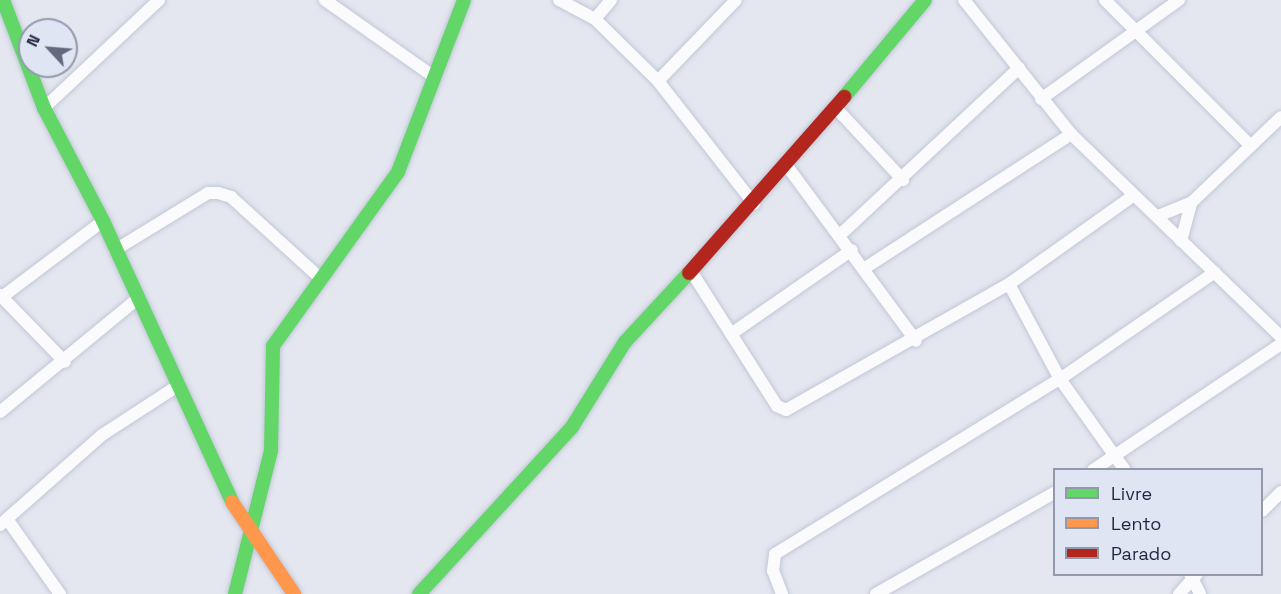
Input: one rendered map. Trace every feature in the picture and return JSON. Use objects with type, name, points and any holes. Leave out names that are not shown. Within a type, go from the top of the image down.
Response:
[{"type":"street","points":[[3,0],[44,108],[103,221],[136,299],[251,536],[294,594]]},
{"type":"street","points":[[44,108],[159,0]]},
{"type":"street","points":[[325,0],[434,77]]},
{"type":"street","points":[[235,594],[271,451],[273,346],[392,182],[464,0]]},
{"type":"street","points":[[559,0],[595,19],[658,81],[754,204]]},
{"type":"street","points":[[595,19],[612,0]]},
{"type":"street","points":[[658,81],[736,0]]},
{"type":"street","points":[[419,594],[572,427],[625,342],[754,204],[925,0]]},
{"type":"street","points":[[964,0],[1071,134],[1281,337]]},
{"type":"street","points":[[1105,0],[1251,146]]},
{"type":"street","points":[[1041,99],[1179,0]]},
{"type":"street","points":[[840,235],[903,180],[1018,68]]},
{"type":"street","points":[[835,107],[903,180]]},
{"type":"street","points":[[1158,216],[1191,203],[1281,117]]},
{"type":"street","points":[[865,268],[1071,134]]},
{"type":"street","points":[[787,166],[852,250],[916,341]]},
{"type":"street","points":[[115,250],[208,193],[218,193],[231,197],[321,279]]},
{"type":"street","points":[[691,271],[777,406],[786,410],[916,341],[1009,284],[1133,196]]},
{"type":"street","points":[[1181,241],[1191,203]]},
{"type":"street","points":[[65,362],[1,296],[103,221]]},
{"type":"street","points":[[731,334],[852,250]]},
{"type":"street","points":[[782,594],[773,571],[776,554],[1060,379],[1215,272]]},
{"type":"street","points":[[1009,284],[1060,379],[1124,468]]},
{"type":"street","points":[[0,412],[65,362],[136,299]]},
{"type":"street","points":[[1096,468],[1281,344]]},
{"type":"street","points":[[60,594],[3,522],[102,435],[179,385]]},
{"type":"street","points":[[1263,510],[1281,492]]},
{"type":"street","points":[[878,594],[1053,494]]},
{"type":"street","points":[[1179,594],[1193,576]]},
{"type":"street","points":[[1193,576],[1200,594]]},
{"type":"traffic: fast","points":[[3,0],[44,108],[103,221],[232,502]]},
{"type":"traffic: fast","points":[[235,594],[271,451],[273,346],[398,172],[464,0]]},
{"type":"traffic: fast","points":[[844,97],[925,0]]},
{"type":"traffic: fast","points":[[419,594],[572,427],[625,342],[689,273]]},
{"type":"traffic: slow","points":[[232,502],[294,594]]},
{"type":"traffic: jam","points":[[689,273],[844,97]]}]
